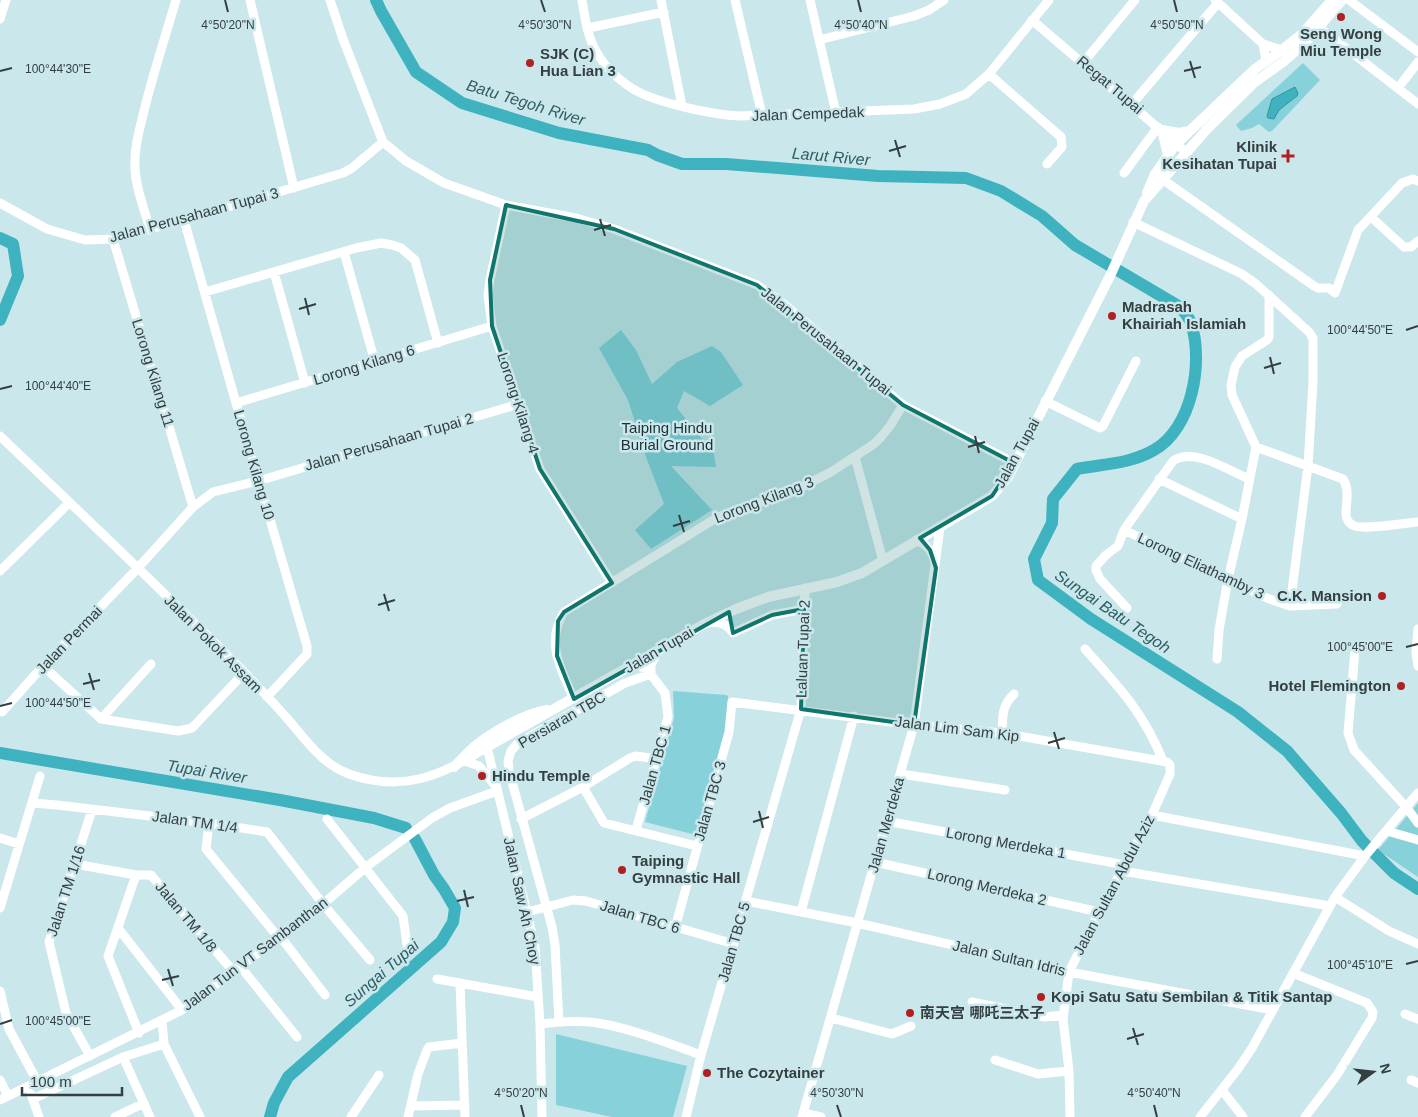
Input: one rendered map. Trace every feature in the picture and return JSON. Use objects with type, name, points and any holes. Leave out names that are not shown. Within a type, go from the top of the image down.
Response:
[{"type":"main road","name":"Jalan Tupai","points":[[487,747],[706,623],[768,597],[849,578],[883,561],[992,496],[1001,486],[1046,401],[1108,280],[1120,250],[1144,201],[1186,152],[1255,82],[1294,53],[1320,28],[1334,1]]},
{"type":"main road","points":[[1144,201],[1150,183],[1176,144],[1243,80],[1311,25],[1334,1]]},
{"type":"main road","points":[[1168,154],[1160,129],[1179,133],[1189,131]]},
{"type":"main road","points":[[454,767],[482,740],[535,712],[560,707]]},
{"type":"street","points":[[0,19],[6,0]]},
{"type":"street","points":[[150,230],[137,182],[135,154],[152,83],[176,0]]},
{"type":"street","points":[[250,0],[294,188]]},
{"type":"street","name":"Jalan Perusahaan Tupai","points":[[330,0],[383,142],[406,161],[444,183],[506,205],[576,218],[614,229],[757,285],[785,305],[903,405],[1014,463]]},
{"type":"street","name":"Jalan Cempedak","points":[[582,0],[588,28],[596,51],[606,66],[623,82],[648,96],[721,115],[836,113],[914,109],[934,105],[966,94],[988,74],[1048,0]]},
{"type":"street","points":[[661,0],[682,106]]},
{"type":"street","points":[[736,0],[762,114]]},
{"type":"street","points":[[810,0],[836,113]]},
{"type":"street","points":[[819,40],[914,16],[929,10],[944,0]]},
{"type":"street","points":[[1083,63],[1135,0]]},
{"type":"street","points":[[1349,0],[1418,52]]},
{"type":"street","points":[[1132,104],[1216,1],[1263,44],[1282,50]]},
{"type":"street","points":[[588,28],[664,12]]},
{"type":"street","name":"Regat Tupai","points":[[1032,20],[1186,152]]},
{"type":"street","points":[[1320,28],[1418,104]]},
{"type":"street","points":[[1263,44],[1266,61]]},
{"type":"street","points":[[1398,88],[1418,62]]},
{"type":"street","points":[[988,74],[1061,137],[1063,141],[1062,147],[1047,164]]},
{"type":"street","points":[[1124,172],[1160,129]]},
{"type":"street","name":"Jalan Perusahaan Tupai 3","points":[[0,203],[47,229],[85,240],[113,238],[150,230],[343,173],[352,168],[383,142]]},
{"type":"street","points":[[1162,179],[1314,286],[1328,288],[1335,293],[1356,234],[1402,182],[1413,179],[1418,180]]},
{"type":"street","name":"Lorong Kilang 4","points":[[506,205],[489,287],[489,309],[492,326],[540,469],[612,583]]},
{"type":"street","points":[[1371,217],[1404,247],[1411,246],[1418,240]]},
{"type":"street","name":"Lorong Kilang 10","points":[[184,220],[307,646],[307,654],[267,697]]},
{"type":"street","points":[[1133,222],[1242,274],[1256,284],[1309,332],[1313,338],[1313,382],[1308,466],[1290,606]]},
{"type":"street","name":"Lorong Kilang 11","points":[[113,238],[193,507]]},
{"type":"street","points":[[205,292],[356,248],[381,243],[401,248],[415,260],[438,343]]},
{"type":"street","points":[[344,252],[375,362]]},
{"type":"street","points":[[274,272],[305,383]]},
{"type":"street","points":[[1217,659],[1219,630],[1228,579],[1256,447],[1232,395],[1231,385],[1235,367],[1242,356],[1269,337],[1268,295]]},
{"type":"street","name":"Lorong Kilang 6","points":[[236,403],[492,326]]},
{"type":"street","points":[[1046,401],[1100,428],[1103,426],[1136,361]]},
{"type":"street","name":"Jalan Perusahaan Tupai 2","points":[[193,507],[213,492],[258,481],[519,404]]},
{"type":"street","name":"Lorong Kilang 3","points":[[574,699],[561,670],[555,643],[558,621],[564,612],[718,517],[798,489],[831,472],[881,437],[903,405]]},
{"type":"street","name":"Jalan Pokok Assam","points":[[0,436],[244,673],[316,752],[333,766],[348,774],[384,782],[407,782],[454,767]]},
{"type":"street","points":[[1256,447],[1343,479],[1348,491],[1347,520],[1355,526],[1418,522]]},
{"type":"street","points":[[1127,608],[1100,579],[1096,570],[1100,560],[1118,546],[1124,530],[1173,461],[1185,456],[1199,457],[1249,479]]},
{"type":"street","points":[[855,457],[883,561]]},
{"type":"street","points":[[1159,480],[1242,519]]},
{"type":"street","points":[[0,572],[69,503]]},
{"type":"street","name":"Jalan Permai","points":[[2,712],[193,507]]},
{"type":"street","name":"Jalan Merdeka","points":[[803,1115],[914,725],[940,527]]},
{"type":"street","name":"Lorong Eliathamby 3","points":[[1124,530],[1269,599],[1290,606],[1337,604]]},
{"type":"street","points":[[916,540],[925,544],[930,550],[936,568]]},
{"type":"street","name":"Laluan Tupai 2","points":[[801,709],[805,588]]},
{"type":"street","points":[[731,630],[731,619],[736,609]]},
{"type":"street","points":[[706,623],[721,622],[733,633],[772,615],[804,609]]},
{"type":"street","points":[[1418,629],[1416,652],[1418,666]]},
{"type":"street","points":[[1085,649],[1124,692],[1139,712],[1155,739],[1163,760]]},
{"type":"street","points":[[651,674],[651,665],[658,650]]},
{"type":"street","points":[[1355,650],[1348,733],[1350,742],[1358,756],[1407,808],[1418,823]]},
{"type":"street","points":[[101,719],[150,664]]},
{"type":"street","points":[[633,665],[646,668],[651,674]]},
{"type":"street","points":[[43,666],[101,719],[178,731],[192,728],[244,673]]},
{"type":"street","name":"Jalan TBC 1","points":[[636,830],[668,717],[665,693],[651,674]]},
{"type":"street","name":"Persiaran TBC","points":[[559,1022],[555,945],[521,819],[508,761],[511,751],[518,743],[625,683],[651,674]]},
{"type":"street","points":[[1002,733],[1003,712],[1006,702],[1014,694]]},
{"type":"street","name":"Jalan Lim Sam Kip","points":[[732,702],[801,709],[914,725],[1002,733],[1163,760]]},
{"type":"street","name":"Jalan TBC 3","points":[[675,928],[696,846],[729,732],[732,702]]},
{"type":"street","name":"Jalan TBC 5","points":[[686,1117],[701,1055],[801,709]]},
{"type":"street","points":[[801,912],[854,716]]},
{"type":"street","name":"Jalan Tupai","points":[[454,767],[487,747]]},
{"type":"street","name":"Jalan Saw Ah Choy","points":[[487,747],[535,946],[540,1024],[542,1117]]},
{"type":"street","points":[[521,819],[583,787],[630,758],[636,756],[657,759]]},
{"type":"street","name":"Jalan Sultan Abdul Aziz","points":[[1070,1117],[1069,1071],[1063,1015],[1069,972],[1099,912],[1152,815],[1170,774],[1170,765],[1163,760]]},
{"type":"street","points":[[465,761],[479,766],[497,788]]},
{"type":"street","points":[[901,774],[1005,790]]},
{"type":"street","points":[[0,908],[40,776]]},
{"type":"street","points":[[583,787],[604,823],[696,846]]},
{"type":"street","name":"Jalan Tun VT Sambanthan","points":[[4,1098],[182,1010],[323,904],[366,867],[432,818],[450,808],[497,788]]},
{"type":"street","points":[[1200,1117],[1252,1048],[1332,901],[1369,851],[1418,793]]},
{"type":"street","name":"Jalan TM 1/4","points":[[32,803],[209,823],[267,832],[323,904],[370,960]]},
{"type":"street","name":"Jalan TM 1/16","points":[[90,1056],[66,1013],[49,942],[92,810]]},
{"type":"street","points":[[1152,815],[1369,851]]},
{"type":"street","points":[[327,819],[403,916],[408,952]]},
{"type":"street","name":"Lorong Merdeka 1","points":[[886,821],[1123,868]]},
{"type":"street","points":[[209,823],[206,849],[325,995]]},
{"type":"street","points":[[1388,830],[1418,840]]},
{"type":"street","points":[[0,838],[19,844]]},
{"type":"street","name":"Lorong Merdeka 2","points":[[875,862],[1099,912]]},
{"type":"street","name":"Jalan TM 1/8","points":[[75,864],[151,876],[297,1037]]},
{"type":"street","points":[[1123,868],[1332,901],[1418,944]]},
{"type":"street","points":[[136,875],[108,956],[138,1033]]},
{"type":"street","name":"Jalan TBC 6","points":[[527,912],[573,900],[586,901],[734,944]]},
{"type":"street","name":"Jalan Sultan Idris","points":[[746,901],[857,923],[1069,972],[1273,1010]]},
{"type":"street","points":[[118,928],[182,1010]]},
{"type":"street","points":[[1293,973],[1366,1003],[1373,1012],[1372,1018],[1337,1075],[1305,1117]]},
{"type":"street","points":[[437,979],[538,997]]},
{"type":"street","points":[[460,984],[465,1117]]},
{"type":"street","points":[[0,991],[9,1029],[37,1082]]},
{"type":"street","points":[[972,1002],[1045,1017],[1063,1015]]},
{"type":"street","points":[[1405,1014],[1418,1019]]},
{"type":"street","points":[[831,1018],[892,1034],[911,1026]]},
{"type":"street","points":[[162,1021],[164,1044],[200,1117]]},
{"type":"street","points":[[540,1024],[559,1022],[598,1023],[652,1038],[701,1055]]},
{"type":"street","points":[[408,1117],[418,1074],[428,1048],[462,1043]]},
{"type":"street","points":[[33,1099],[123,1057],[164,1044]]},
{"type":"street","points":[[123,1057],[150,1117]]},
{"type":"street","points":[[995,1060],[1038,1074],[1069,1071]]},
{"type":"street","points":[[352,1117],[379,1075]]},
{"type":"street","points":[[0,1080],[4,1098]]},
{"type":"street","points":[[28,1086],[40,1117]]},
{"type":"street","points":[[1222,1090],[1243,1117]]},
{"type":"street","points":[[115,1117],[144,1103]]},
{"type":"street","points":[[411,1106],[465,1105]]},
{"type":"street","points":[[803,1115],[821,1117]]},
{"type":"highlighted area","points":[[506,205],[614,229],[757,285],[903,405],[1014,463],[992,496],[920,538],[930,550],[936,568],[914,725],[801,709],[804,609],[772,615],[733,633],[729,612],[574,699],[557,656],[558,621],[564,612],[612,583],[540,469],[492,326],[490,280]]},
{"type":"green space","points":[[1303,63],[1320,80],[1272,131],[1269,132],[1259,124],[1241,131],[1236,125]]},
{"type":"green space","name":"Taiping Hindu Burial Ground","points":[[621,330],[636,350],[652,384],[677,362],[712,346],[721,352],[743,385],[710,406],[684,391],[677,408],[714,454],[716,467],[671,466],[712,510],[651,549],[635,530],[664,504],[646,457],[628,400],[599,348]]},
{"type":"green space","points":[[673,691],[728,696],[726,731],[696,835],[645,822],[674,718]]},
{"type":"green space","points":[[1418,803],[1418,877],[1378,850]]},
{"type":"green space","points":[[556,1034],[687,1066],[673,1117],[612,1117],[556,1105]]},
{"type":"shaded area","points":[[1295,87],[1298,93],[1297,96],[1279,110],[1274,119],[1268,118],[1272,99]]},
{"type":"waterway","name":"Sungai Batu Tegoh","points":[[376,0],[416,72],[462,103],[559,133],[648,150],[682,164],[726,164],[878,176],[966,178],[1001,191],[1042,216],[1075,245],[1180,307],[1191,323],[1195,339],[1196,356],[1192,393],[1178,427],[1167,440],[1145,455],[1126,461],[1077,469],[1053,499],[1052,523],[1034,559],[1038,580],[1091,619],[1238,712],[1287,751],[1341,813],[1362,841],[1394,873],[1418,889]]},
{"type":"waterway","name":"Tupai River","points":[[0,238],[13,244],[18,276],[0,320]]},
{"type":"waterway","name":"Tupai River","points":[[0,753],[280,800],[374,818],[406,828]]},
{"type":"waterway","name":"Sungai Tupai","points":[[270,1117],[274,1103],[288,1077],[441,942],[453,922],[455,908],[434,875],[415,839]]},
{"type":"place","name":"Seng Wong Miu Temple","points":[[1341,17]]},
{"type":"place","name":"SJK (C) Hua Lian 3","points":[[530,63]]},
{"type":"place","name":"Klinik Kesihatan Tupai","points":[[1288,156]]},
{"type":"place","name":"Madrasah Khairiah Islamiah","points":[[1112,316]]},
{"type":"place","name":"C.K. Mansion","points":[[1382,596]]},
{"type":"place","name":"Hotel Flemington","points":[[1401,686]]},
{"type":"place","name":"Hindu Temple","points":[[482,776]]},
{"type":"place","name":"Taiping Gymnastic Hall","points":[[622,870]]},
{"type":"place","name":"Kopi Satu Satu Sembilan & Titik Santap","points":[[1041,997]]},
{"type":"place","name":"南天宫 哪吒三太子","points":[[910,1013]]},
{"type":"place","name":"The Cozytainer","points":[[707,1073]]},
{"type":"water label","name":"Batu Tegoh River","points":[[526,102]]},
{"type":"water label","name":"Larut River","points":[[831,156]]}]
